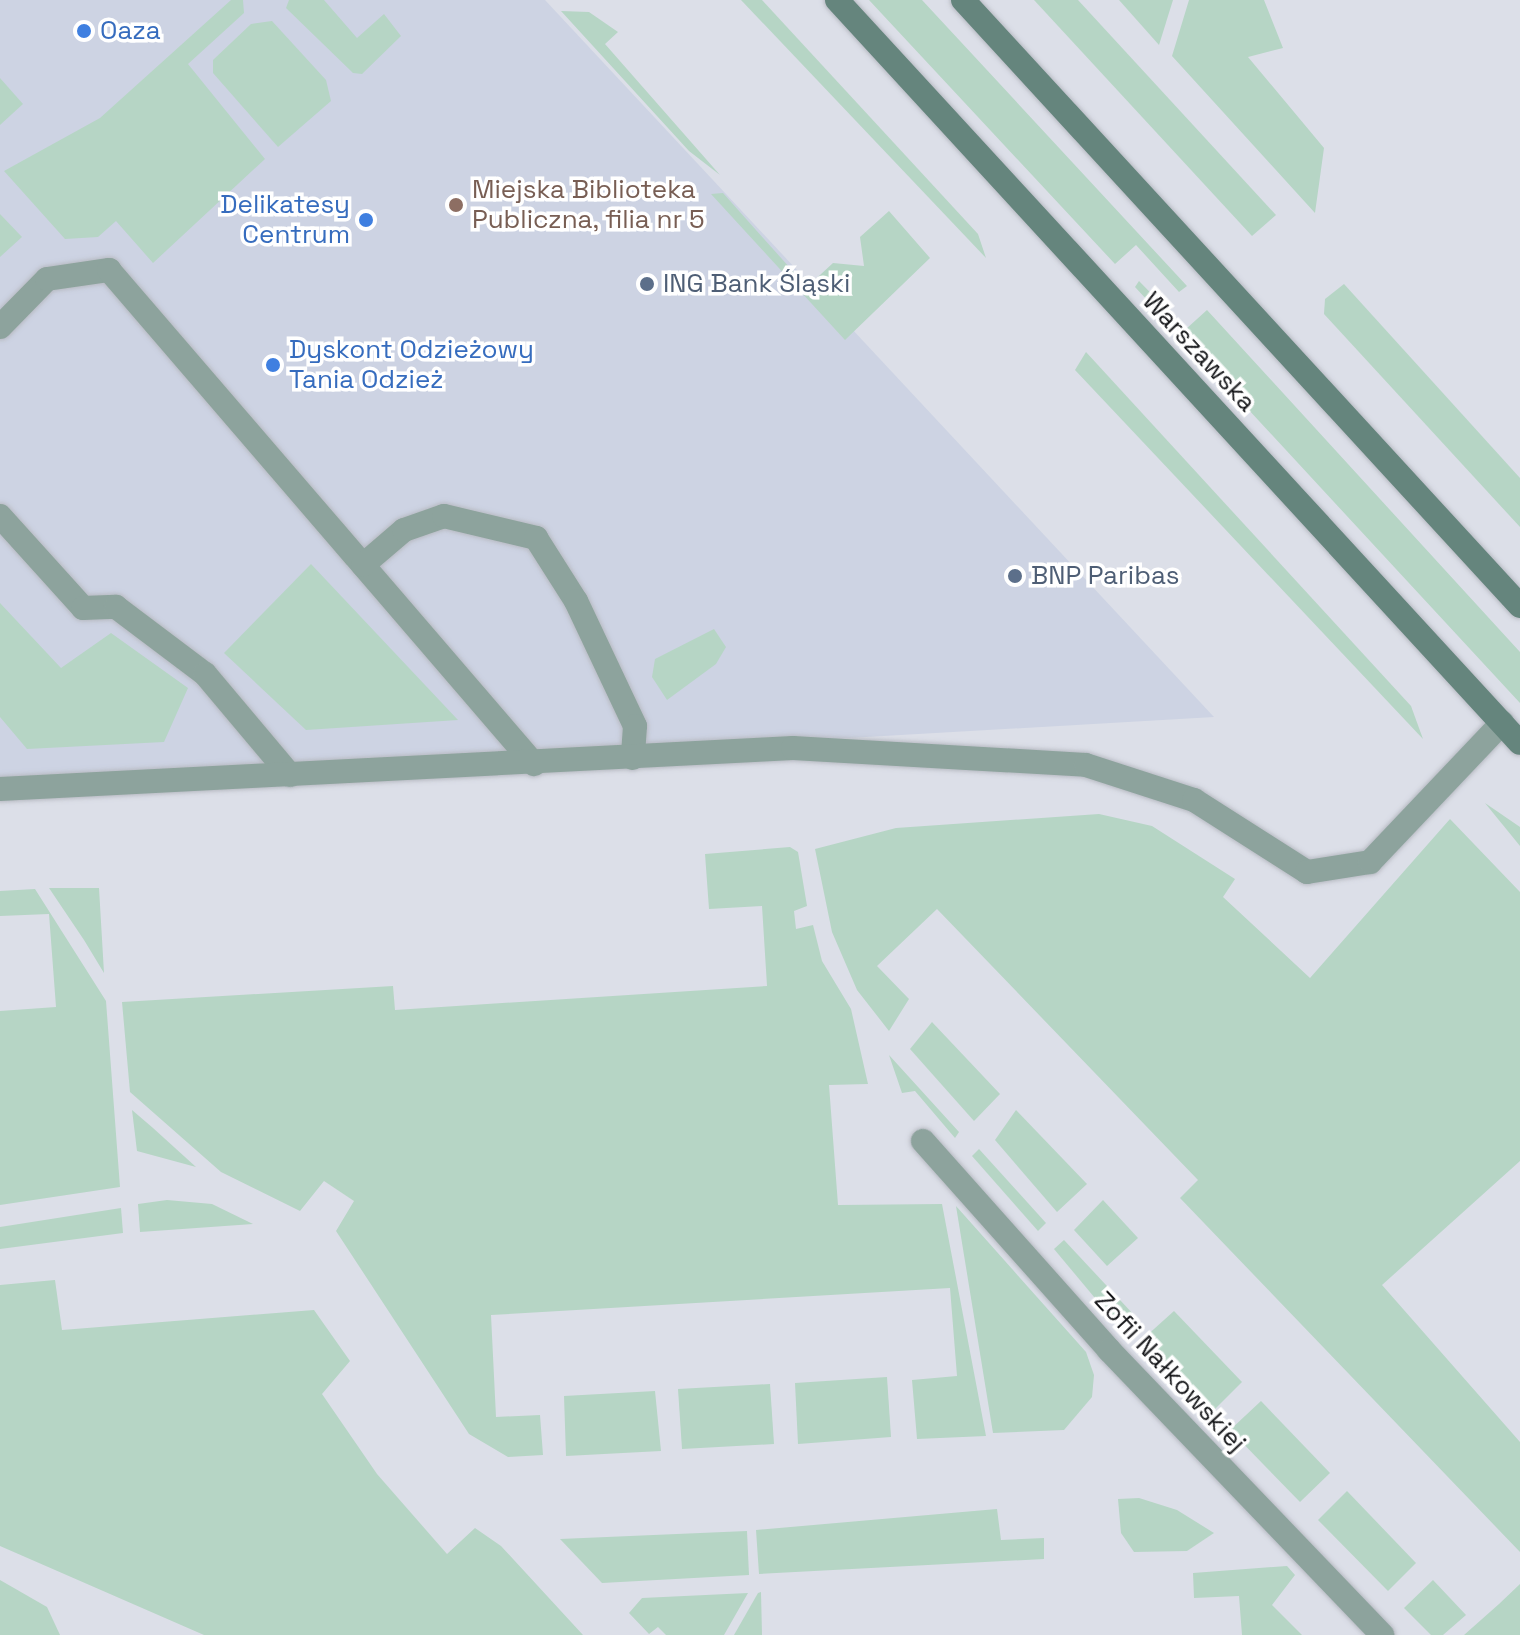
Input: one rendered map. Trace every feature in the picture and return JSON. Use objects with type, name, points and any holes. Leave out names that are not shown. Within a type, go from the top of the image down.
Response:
[{"type":"main road","name":"Warszawska","points":[[837,0],[1520,743]]},
{"type":"main road","points":[[963,0],[1520,606]]},
{"type":"street","points":[[0,327],[47,279],[109,270],[534,764]]},
{"type":"street","points":[[0,516],[83,608],[116,607],[205,674],[290,775]]},
{"type":"street","points":[[363,565],[404,530],[444,516],[536,538],[576,601],[635,726],[633,758]]},
{"type":"street","points":[[0,789],[534,764],[793,748],[1086,765],[1194,800],[1307,872],[1370,862],[1502,723]]},
{"type":"street","name":"Zofii Nałkowskiej","points":[[923,1141],[1109,1350],[1382,1635]]},
{"type":"shaded area","points":[[0,0],[545,0],[1214,717],[0,787]]},
{"type":"green space","points":[[231,0],[243,0],[244,13],[188,64],[265,159],[153,263],[116,221],[98,237],[65,239],[4,171],[100,118]]},
{"type":"green space","points":[[289,0],[324,0],[357,38],[384,14],[401,36],[362,74],[353,73],[286,8]]},
{"type":"green space","points":[[741,0],[762,0],[978,234],[986,258]]},
{"type":"green space","points":[[869,0],[922,0],[1187,286],[1179,292],[1136,245],[1115,264]]},
{"type":"green space","points":[[1034,0],[1078,0],[1276,215],[1252,236]]},
{"type":"green space","points":[[1119,0],[1173,0],[1159,45]]},
{"type":"green space","points":[[1189,0],[1264,0],[1283,48],[1248,57],[1324,148],[1315,213],[1172,56]]},
{"type":"green space","points":[[561,11],[589,12],[618,32],[605,44],[720,175],[689,151]]},
{"type":"green space","points":[[272,21],[326,80],[331,101],[278,147],[213,73],[213,60],[251,24]]},
{"type":"green space","points":[[0,78],[23,104],[0,125]]},
{"type":"green space","points":[[723,193],[807,287],[833,263],[864,266],[860,237],[889,211],[930,258],[845,340],[711,194]]},
{"type":"green space","points":[[0,214],[22,237],[0,257]]},
{"type":"green space","points":[[1139,281],[1186,329],[1207,310],[1520,652],[1520,703],[1135,287]]},
{"type":"green space","points":[[1344,284],[1520,478],[1520,527],[1324,314],[1325,299]]},
{"type":"green space","points":[[1086,352],[1411,706],[1423,739],[1075,370]]},
{"type":"green space","points":[[311,564],[458,720],[306,730],[224,653]]},
{"type":"green space","points":[[0,603],[61,668],[111,633],[188,688],[164,742],[27,749],[0,717]]},
{"type":"green space","points":[[714,629],[726,647],[716,664],[667,700],[652,677],[655,659]]},
{"type":"green space","points":[[1485,803],[1520,827],[1520,846]]},
{"type":"green space","points":[[1099,814],[1152,826],[1235,879],[1223,897],[1310,978],[1450,819],[1520,892],[1520,1161],[1382,1285],[1520,1442],[1520,1552],[1180,1198],[1198,1180],[937,909],[877,966],[909,999],[889,1031],[857,990],[832,932],[815,849],[896,828]]},
{"type":"green space","points":[[790,847],[798,852],[807,906],[794,911],[796,929],[813,925],[822,961],[851,1009],[868,1084],[829,1085],[838,1205],[942,1204],[986,1436],[917,1439],[912,1380],[957,1376],[950,1288],[491,1315],[496,1417],[540,1415],[543,1455],[508,1457],[469,1434],[336,1231],[354,1201],[324,1181],[300,1211],[221,1172],[130,1092],[122,1002],[393,986],[395,1010],[767,986],[762,906],[709,909],[705,854]]},
{"type":"green space","points":[[49,888],[99,888],[104,973],[84,940]]},
{"type":"green space","points":[[35,889],[106,1001],[120,1187],[0,1205],[0,1011],[56,1007],[49,914],[0,916],[0,891]]},
{"type":"green space","points":[[932,1022],[1000,1094],[974,1121],[910,1049]]},
{"type":"green space","points":[[889,1055],[959,1132],[955,1138],[915,1091],[902,1093]]},
{"type":"green space","points":[[132,1110],[153,1128],[196,1167],[137,1151]]},
{"type":"green space","points":[[1016,1110],[1087,1184],[1057,1212],[995,1140]]},
{"type":"green space","points":[[979,1149],[1046,1223],[1038,1231],[972,1156]]},
{"type":"green space","points":[[167,1200],[212,1204],[253,1224],[140,1232],[138,1204]]},
{"type":"green space","points":[[1103,1200],[1138,1238],[1107,1266],[1074,1230]]},
{"type":"green space","points":[[956,1206],[1086,1352],[1094,1375],[1092,1397],[1064,1430],[993,1433]]},
{"type":"green space","points":[[121,1208],[123,1233],[0,1249],[0,1227]]},
{"type":"green space","points":[[1064,1240],[1134,1315],[1120,1328],[1054,1249]]},
{"type":"green space","points":[[55,1280],[62,1330],[314,1310],[350,1361],[322,1394],[377,1474],[447,1554],[475,1528],[501,1546],[583,1635],[204,1635],[0,1546],[0,1285]]},
{"type":"green space","points":[[1174,1311],[1242,1382],[1212,1412],[1144,1338]]},
{"type":"green space","points":[[887,1377],[891,1437],[798,1444],[795,1383]]},
{"type":"green space","points":[[770,1384],[774,1444],[682,1449],[678,1389]]},
{"type":"green space","points":[[655,1391],[661,1451],[566,1456],[564,1396]]},
{"type":"green space","points":[[1261,1401],[1330,1473],[1300,1502],[1230,1430]]},
{"type":"green space","points":[[1347,1491],[1416,1563],[1388,1591],[1318,1520]]},
{"type":"green space","points":[[1139,1498],[1177,1510],[1214,1533],[1187,1551],[1134,1552],[1121,1533],[1118,1499]]},
{"type":"green space","points":[[997,1509],[1001,1540],[1044,1538],[1044,1559],[759,1574],[756,1530]]},
{"type":"green space","points":[[747,1531],[749,1575],[602,1583],[560,1539]]},
{"type":"green space","points":[[1287,1566],[1295,1575],[1272,1605],[1302,1635],[1242,1635],[1239,1596],[1194,1598],[1193,1573]]},
{"type":"green space","points":[[0,1580],[47,1607],[60,1635],[0,1635]]},
{"type":"green space","points":[[1433,1580],[1466,1615],[1443,1635],[1431,1635],[1404,1608]]},
{"type":"green space","points":[[1520,1584],[1520,1635],[1464,1635],[1499,1604]]},
{"type":"green space","points":[[761,1592],[762,1635],[734,1635],[758,1593]]},
{"type":"green space","points":[[748,1593],[724,1635],[666,1635],[658,1627],[649,1634],[629,1613],[642,1598]]},
{"type":"place","name":"Oaza","points":[[84,31]]},
{"type":"place","name":"Miejska Biblioteka Publiczna, filia nr 5","points":[[456,205]]},
{"type":"place","name":"Delikatesy Centrum","points":[[366,220]]},
{"type":"place","name":"ING Bank Śląski","points":[[647,284]]},
{"type":"place","name":"Dyskont Odzieżowy Tania Odzież","points":[[273,365]]},
{"type":"place","name":"BNP Paribas","points":[[1015,576]]}]
